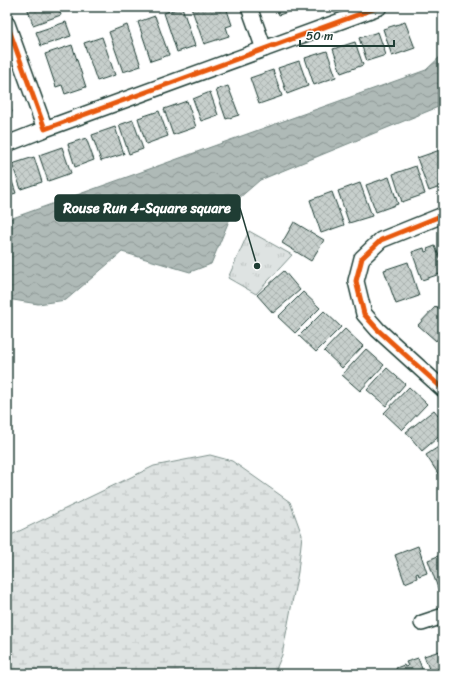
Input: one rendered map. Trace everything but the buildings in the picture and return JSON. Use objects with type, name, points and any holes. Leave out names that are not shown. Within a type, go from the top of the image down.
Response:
[{"type":"street","points":[[249,7],[264,49]]},
{"type":"street","points":[[7,144],[379,7]]},
{"type":"street","points":[[7,24],[46,129]]},
{"type":"street","points":[[443,215],[381,240],[362,258],[356,281],[364,314],[378,330],[443,389]]},
{"type":"street","points":[[422,623],[443,616]]},
{"type":"green space","points":[[249,231],[292,255],[256,294],[228,278]]},
{"type":"green space","points":[[210,455],[232,461],[290,502],[302,535],[298,572],[282,655],[274,674],[7,674],[7,537],[154,466]]},
{"type":"water","points":[[443,54],[443,105],[260,180],[238,199],[211,264],[190,272],[122,252],[66,300],[38,304],[7,299],[7,220],[426,70]]},
{"type":"cycle path","points":[[7,24],[45,129],[379,7]]},
{"type":"cycle path","points":[[443,215],[381,240],[362,258],[356,281],[364,314],[378,330],[443,389]]},
{"type":"place","name":"Rouse Run 4-Square square","points":[[257,266]]}]
